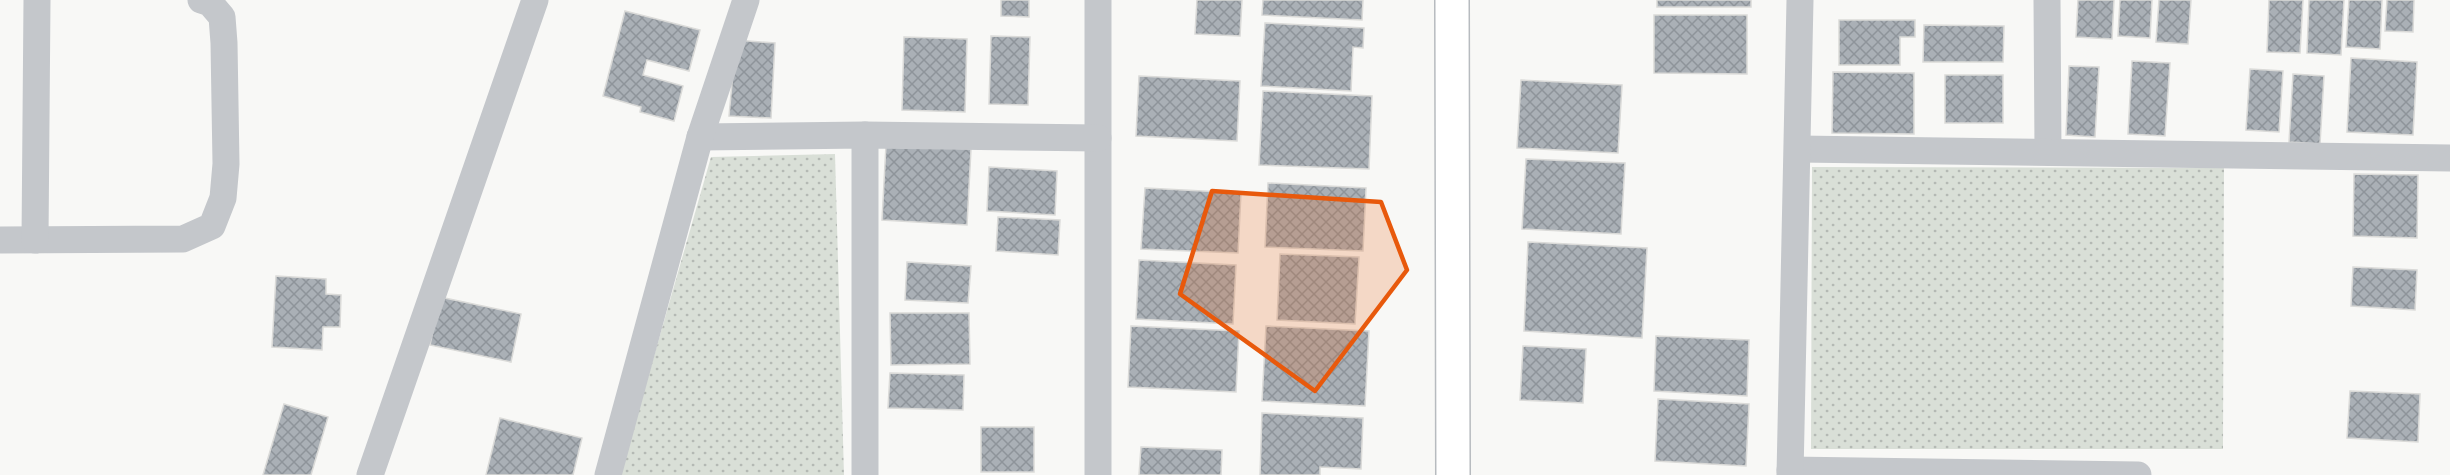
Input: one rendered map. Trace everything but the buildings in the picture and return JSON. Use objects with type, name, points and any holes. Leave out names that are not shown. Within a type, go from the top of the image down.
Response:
[{"type":"street","points":[[35,240],[37,0]]},
{"type":"street","points":[[0,240],[183,239],[212,226],[223,198],[226,164],[224,43],[222,17],[210,3],[201,0]]},
{"type":"street","points":[[370,475],[535,0]]},
{"type":"street","points":[[608,475],[700,137],[746,0]]},
{"type":"street","points":[[1098,0],[1098,475]]},
{"type":"street","points":[[1452,0],[1454,475]]},
{"type":"street","points":[[1800,0],[1799,149],[1790,472],[2138,475]]},
{"type":"street","points":[[2047,0],[2048,152]]},
{"type":"street","points":[[700,137],[864,135],[1098,138]]},
{"type":"street","points":[[864,135],[865,475]]},
{"type":"street","points":[[1799,149],[2450,158]]},
{"type":"highlighted area","points":[[1212,191],[1381,202],[1407,270],[1315,391],[1180,294]]},
{"type":"shaded area","points":[[835,154],[844,475],[620,475],[711,157]]},
{"type":"shaded area","points":[[1812,167],[2224,168],[2223,449],[1811,449]]}]
